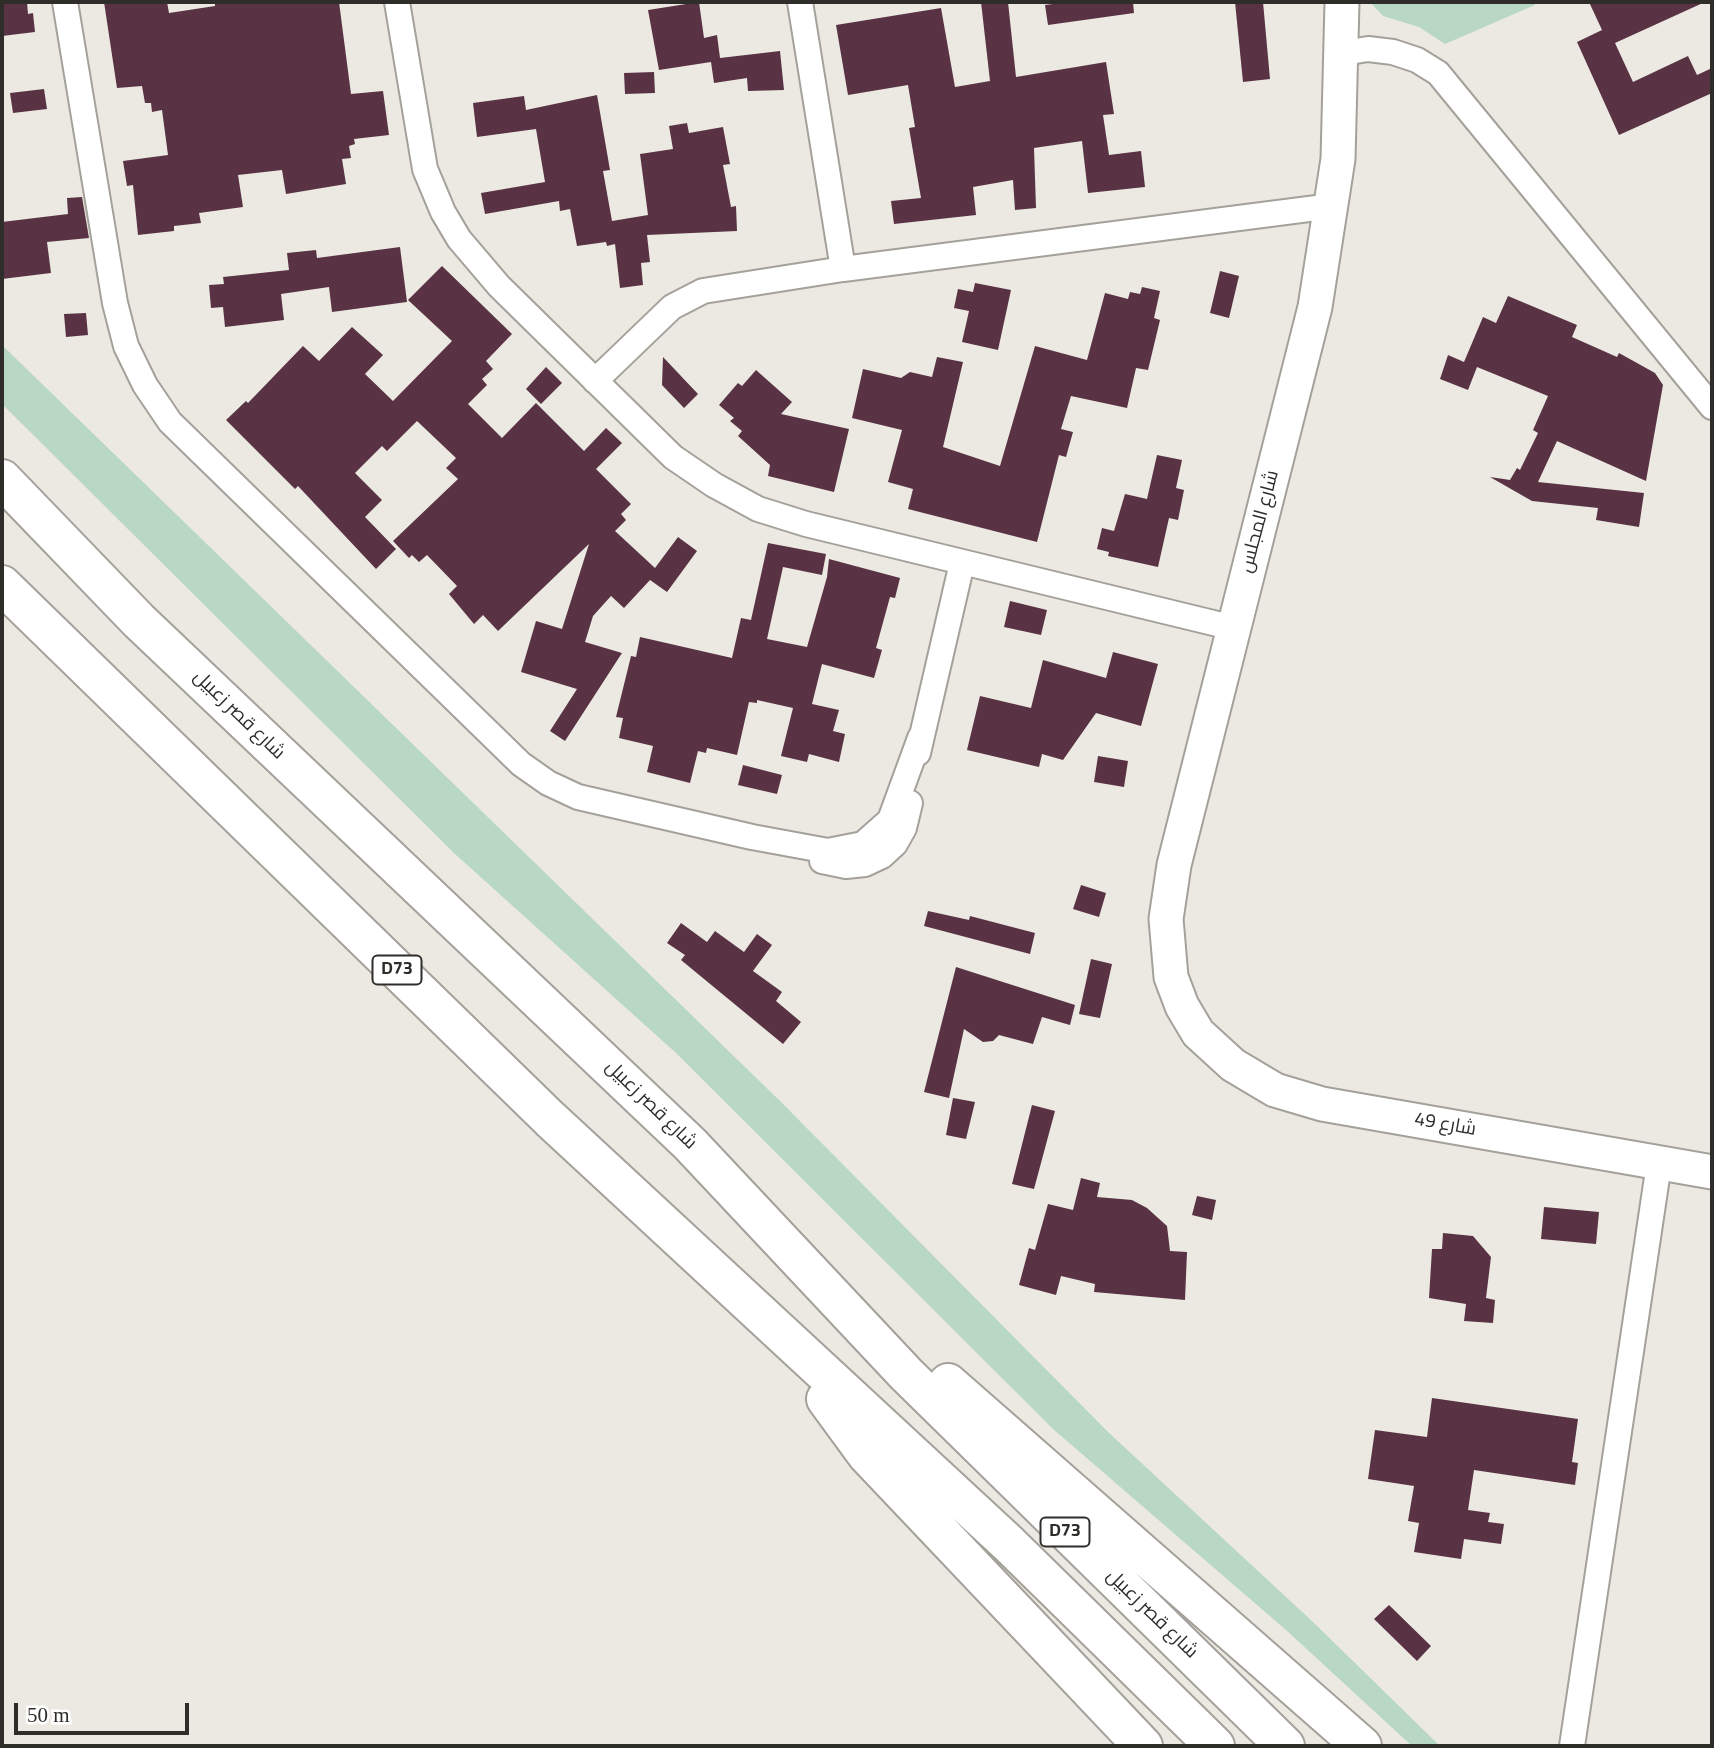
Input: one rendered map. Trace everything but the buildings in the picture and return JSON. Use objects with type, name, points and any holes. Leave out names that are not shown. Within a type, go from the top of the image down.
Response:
[{"type":"main road","name":"شارع قصر زعبيل","points":[[2,479],[139,621],[690,1144],[971,1439],[1286,1746]]},
{"type":"main road","points":[[2,517],[100,610],[118,619],[139,621]]},
{"type":"main road","name":"D73","points":[[4,590],[550,1119],[1009,1544],[1215,1746]]},
{"type":"main road","points":[[850,1313],[910,1352],[1362,1746]]},
{"type":"main road","points":[[796,1349],[829,1404],[867,1455],[1143,1746]]},
{"type":"street","points":[[65,2],[115,303],[131,356],[145,385],[170,422],[521,764],[548,783],[578,797],[752,837],[828,863],[846,866],[865,864],[881,856],[895,844],[904,828],[920,738],[962,563]]},
{"type":"street","points":[[397,2],[425,169],[443,212],[477,264],[673,457],[714,485],[758,509],[806,524],[1234,628]]},
{"type":"street","points":[[800,2],[843,269]]},
{"type":"street","name":"شارع المجلس","points":[[1198,1033],[1182,1006],[1171,977],[1166,919],[1177,852],[1315,307],[1339,145],[1342,2]]},
{"type":"street","points":[[1343,53],[1368,49],[1393,52],[1417,60],[1438,73],[1712,407]]},
{"type":"street","points":[[595,382],[672,307],[703,291],[843,269],[1332,206]]},
{"type":"street","name":"شارع 49","points":[[1198,1033],[1234,1065],[1275,1090],[1322,1104],[1712,1172]]},
{"type":"street","points":[[1573,1746],[1659,1164]]},
{"type":"green space","points":[[1370,2],[1534,2],[1535,5],[1445,44],[1419,27],[1383,16]]},
{"type":"green space","points":[[2,345],[780,1101],[1108,1432],[1312,1621],[1440,1746],[1412,1746],[1286,1630],[1053,1429],[676,1053],[455,854],[2,404]]}]
